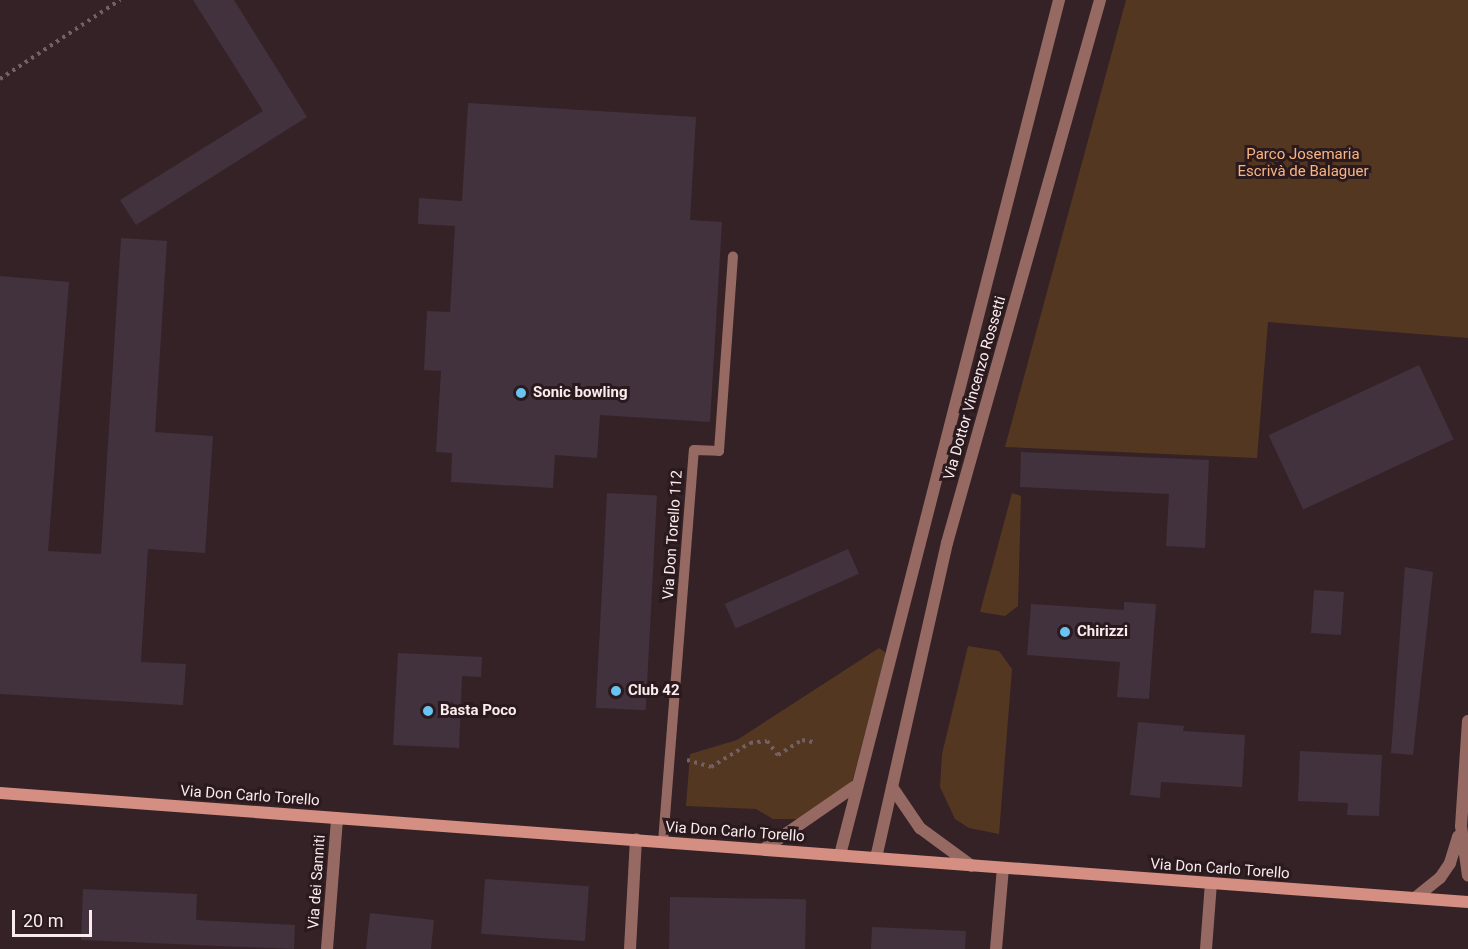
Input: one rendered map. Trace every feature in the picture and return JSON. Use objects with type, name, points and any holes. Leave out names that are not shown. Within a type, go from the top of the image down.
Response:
[{"type":"main road","name":"Via Don Carlo Torello","points":[[0,793],[1468,902]]},
{"type":"street","name":"Via Dottor Vincenzo Rossetti","points":[[840,855],[854,787],[1059,0]]},
{"type":"street","name":"Via Dottor Vincenzo Rossetti","points":[[876,858],[947,543],[1100,0]]},
{"type":"street","points":[[1468,721],[1461,826],[1468,876]]},
{"type":"street","points":[[764,849],[854,787]]},
{"type":"street","points":[[892,787],[920,828],[972,866]]},
{"type":"street","name":"Via dei Sanniti","points":[[327,949],[337,818]]},
{"type":"street","points":[[1415,898],[1450,863],[1461,826]]},
{"type":"street","points":[[630,949],[636,839]]},
{"type":"street","points":[[996,949],[1003,868]]},
{"type":"street","points":[[1206,949],[1211,884]]},
{"type":"lane","name":"Via Don Torello 112","points":[[663,842],[694,450],[719,451],[732,257]]},
{"type":"path","points":[[0,79],[120,0]]},
{"type":"path","points":[[671,759],[711,767],[750,743],[767,741],[778,756],[802,740],[813,742]]},
{"type":"green space","name":"Parco Josemaria Escrivà de Balaguer","points":[[1126,0],[1468,0],[1468,338],[1268,322],[1257,458],[1005,447]]},
{"type":"green space","points":[[1012,493],[1021,496],[1018,606],[1005,616],[980,612]]},
{"type":"green space","points":[[968,646],[999,651],[1012,669],[999,834],[969,828],[955,819],[940,787],[942,754]]},
{"type":"green space","points":[[879,648],[886,653],[851,786],[819,810],[797,819],[773,819],[756,809],[686,806],[690,754],[737,740]]},
{"type":"building","points":[[193,0],[234,0],[307,117],[136,225],[120,200],[263,111]]},
{"type":"building","points":[[468,103],[696,117],[690,220],[722,222],[710,422],[600,415],[597,458],[555,455],[553,488],[451,482],[452,453],[436,452],[441,371],[424,370],[427,311],[450,312],[455,226],[418,224],[419,198],[462,201]]},
{"type":"building","points":[[121,238],[167,241],[155,432],[213,436],[205,553],[148,549],[141,662],[186,664],[183,705],[0,694],[0,276],[69,282],[48,551],[101,554]]},
{"type":"building","points":[[1419,365],[1454,439],[1303,509],[1269,435]]},
{"type":"building","points":[[1021,452],[1209,460],[1205,548],[1166,546],[1169,494],[1020,487]]},
{"type":"building","points":[[607,493],[657,496],[646,710],[596,708]]},
{"type":"building","points":[[848,549],[859,574],[736,629],[725,604]]},
{"type":"building","points":[[1405,567],[1433,572],[1413,755],[1391,753]]},
{"type":"building","points":[[1314,590],[1344,592],[1341,635],[1311,633]]},
{"type":"building","points":[[1124,602],[1156,604],[1149,699],[1117,697],[1120,662],[1027,655],[1031,604],[1124,610]]},
{"type":"building","name":"Basta Poco","points":[[398,653],[482,657],[481,677],[462,676],[459,748],[393,745]]},
{"type":"building","points":[[1138,722],[1184,726],[1183,731],[1245,735],[1242,787],[1161,782],[1160,798],[1130,795]]},
{"type":"building","points":[[1300,751],[1382,755],[1379,816],[1347,815],[1348,803],[1298,801]]},
{"type":"building","points":[[485,879],[589,886],[585,941],[481,934]]},
{"type":"building","points":[[83,889],[197,894],[196,920],[295,925],[294,949],[81,940]]},
{"type":"building","points":[[670,897],[806,899],[805,949],[669,949]]},
{"type":"building","points":[[370,913],[434,920],[431,949],[366,949]]},
{"type":"building","points":[[872,927],[966,931],[965,949],[871,949]]},
{"type":"place","name":"Sonic bowling","points":[[521,393]]},
{"type":"place","name":"Chirizzi","points":[[1065,632]]},
{"type":"place","name":"Club 42","points":[[616,691]]},
{"type":"place","name":"Basta Poco","points":[[428,711]]}]
